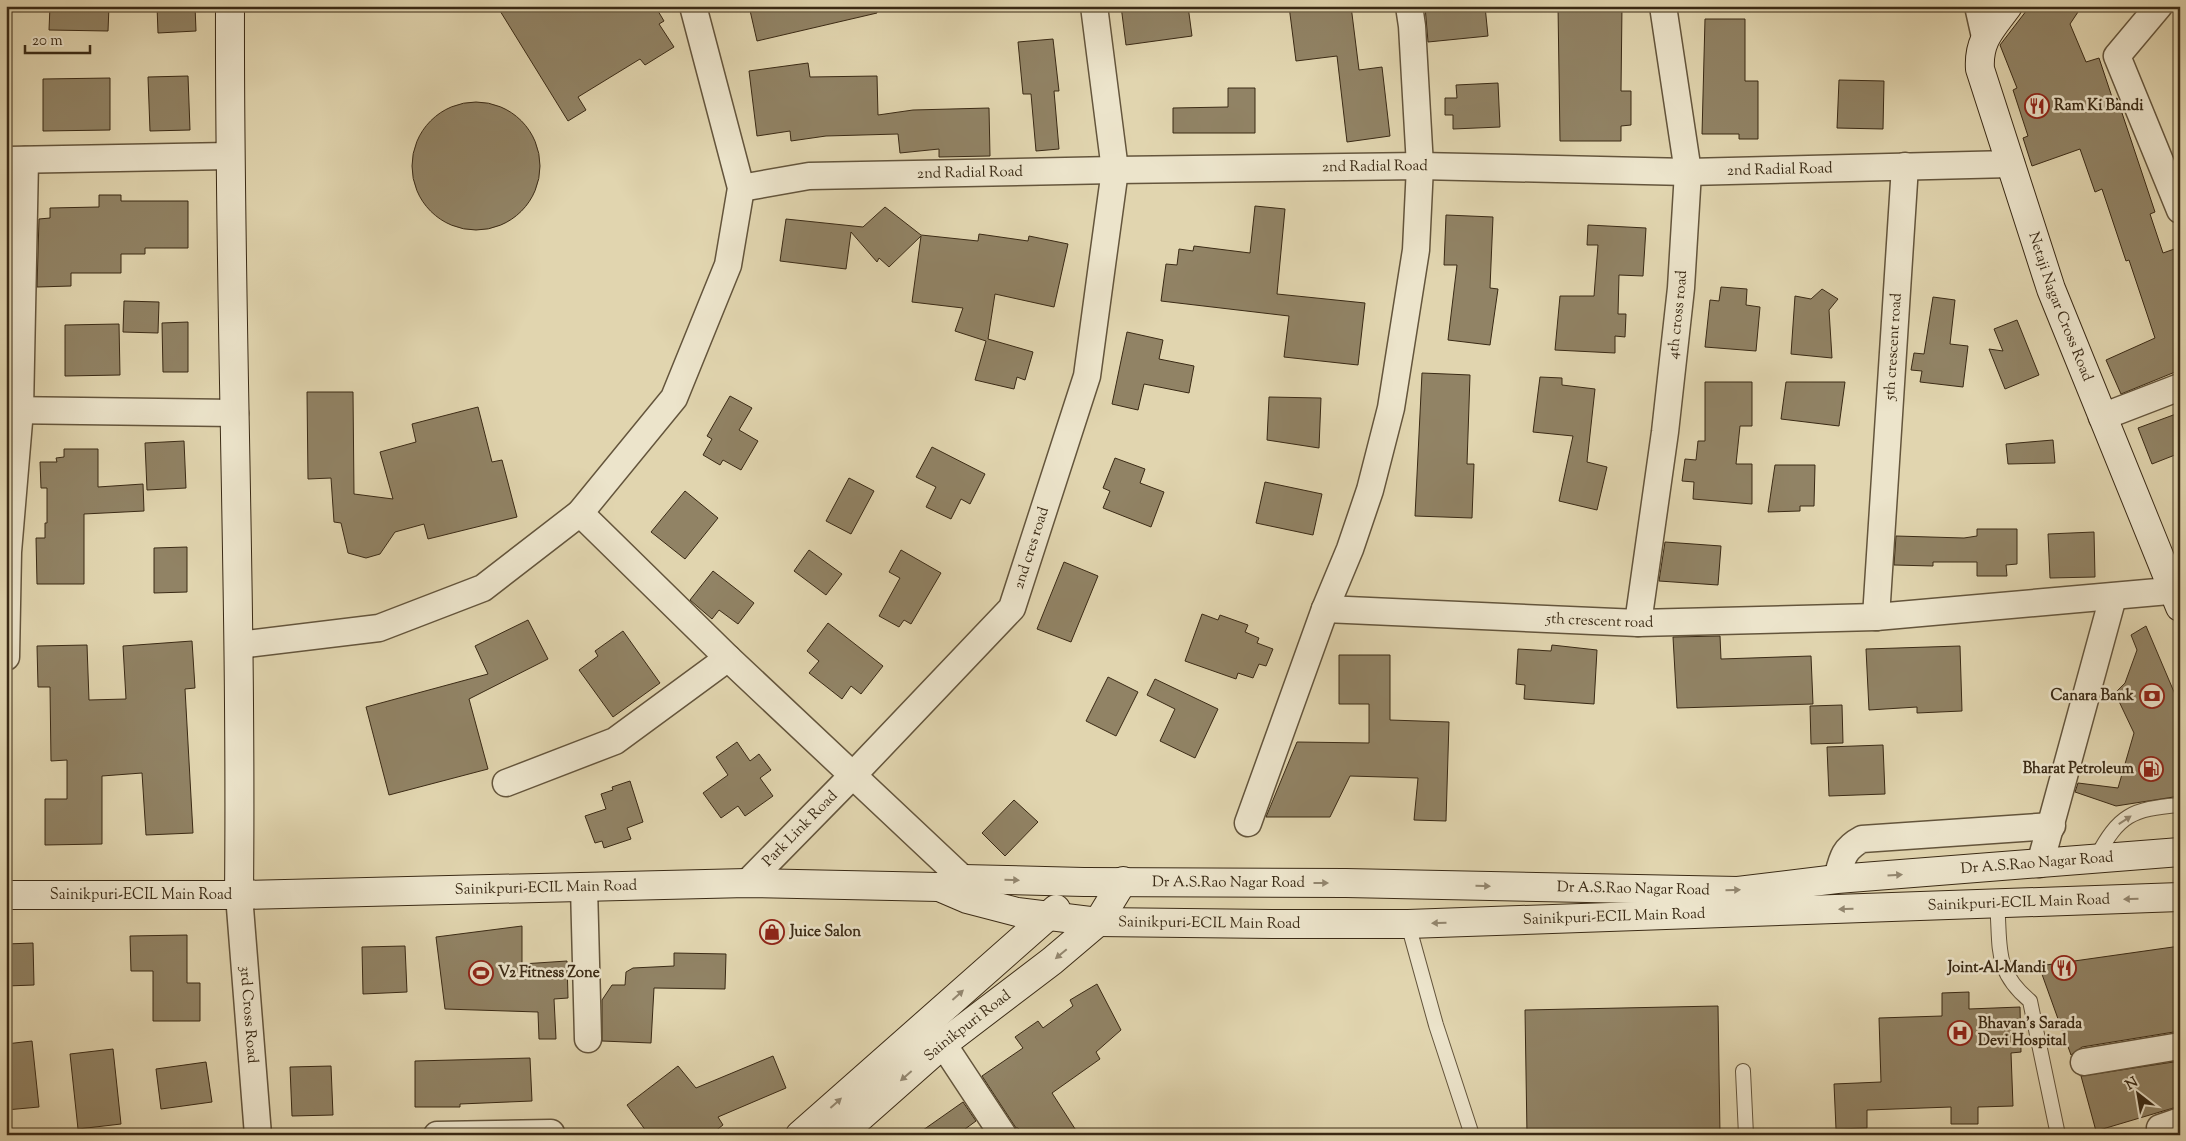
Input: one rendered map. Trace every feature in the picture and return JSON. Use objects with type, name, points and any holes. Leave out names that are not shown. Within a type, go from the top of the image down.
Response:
[{"type":"main road","points":[[230,6],[230,156],[239,645],[239,895]]},
{"type":"main road","name":"Netaji Nagar Cross Road","points":[[2008,6],[1985,37],[1979,52],[1980,68],[2051,289],[2177,596]]},
{"type":"main road","name":"Dr A.S.Rao Nagar Road","points":[[1084,882],[1123,881],[1738,891],[1837,879],[2180,852]]},
{"type":"main road","name":"Sainikpuri Road","points":[[840,1135],[943,1044],[1052,961],[1098,922],[1123,881]]},
{"type":"main road","name":"Sainikpuri-ECIL Main Road","points":[[6,895],[239,895],[747,883],[956,889],[1084,882]]},
{"type":"main road","name":"Sainikpuri Road","points":[[800,1135],[1049,916],[1084,882]]},
{"type":"main road","points":[[956,889],[1000,930],[1002,941],[1001,957]]},
{"type":"main road","name":"Sainikpuri-ECIL Main Road","points":[[956,889],[1017,912],[1098,922],[1408,924],[2180,897]]},
{"type":"street","points":[[239,645],[379,628],[484,588],[580,513],[674,398],[728,265],[741,188],[693,6]]},
{"type":"street","name":"2nd cres road","points":[[854,774],[1012,608],[1087,376],[1114,170],[1094,6]]},
{"type":"street","points":[[1248,823],[1325,609],[1350,550],[1370,490],[1391,408],[1416,250],[1420,166],[1412,26],[1409,6]]},
{"type":"street","name":"4th cross road","points":[[1638,623],[1665,432],[1680,288],[1688,172],[1663,6]]},
{"type":"street","points":[[1978,6],[1985,37]]},
{"type":"street","points":[[2159,6],[2117,56],[2180,210]]},
{"type":"street","points":[[6,657],[13,410],[15,160],[230,156]]},
{"type":"street","name":"2nd Radial Road","points":[[741,188],[809,176],[1114,170],[1420,166],[1688,172],[2011,164]]},
{"type":"street","name":"5th crescent road","points":[[1876,617],[1905,166]]},
{"type":"street","points":[[2102,417],[2180,387]]},
{"type":"street","points":[[13,410],[235,413]]},
{"type":"street","points":[[580,513],[728,658],[854,774],[956,889]]},
{"type":"street","name":"5th crescent road","points":[[1325,609],[1638,623],[1876,617],[2113,597],[2177,596]]},
{"type":"street","points":[[2040,864],[2052,826],[2113,597]]},
{"type":"street","points":[[506,783],[615,741],[728,658]]},
{"type":"street","name":"Park Link Road","points":[[747,883],[854,774]]},
{"type":"street","points":[[1837,879],[1842,858],[1850,845],[1862,839],[2052,826]]},
{"type":"street","points":[[584,887],[588,1040]]},
{"type":"street","name":"3rd Cross Road","points":[[239,895],[258,1135]]},
{"type":"street","points":[[943,1044],[1003,1135]]},
{"type":"street","points":[[2084,1062],[2180,1046]]},
{"type":"street","points":[[437,1135],[551,1133]]},
{"type":"lane","points":[[2096,858],[2111,831],[2122,820],[2138,812],[2180,805]]},
{"type":"lane","points":[[1998,904],[2002,968],[2013,987],[2030,1001],[2058,1135]]},
{"type":"lane","points":[[1408,924],[1436,1025],[1472,1135]]},
{"type":"lane","points":[[1743,1071],[1746,1135]]},
{"type":"building","points":[[50,6],[109,6],[108,31],[49,30]]},
{"type":"building","points":[[157,6],[195,6],[196,31],[158,33]]},
{"type":"building","points":[[497,6],[655,6],[664,21],[659,24],[674,47],[645,65],[640,59],[578,97],[586,110],[568,121]]},
{"type":"building","points":[[749,6],[876,6],[877,13],[757,41]]},
{"type":"building","points":[[1121,6],[1188,6],[1192,36],[1126,45]]},
{"type":"building","points":[[1289,6],[1351,6],[1359,70],[1382,67],[1390,136],[1347,142],[1337,56],[1296,61]]},
{"type":"building","points":[[1425,6],[1485,6],[1488,36],[1428,42]]},
{"type":"building","points":[[1558,6],[1622,6],[1621,91],[1631,91],[1631,125],[1621,126],[1621,141],[1560,141]]},
{"type":"building","points":[[2030,6],[2082,6],[2070,24],[2086,62],[2099,58],[2113,100],[2117,98],[2155,212],[2150,214],[2163,253],[2180,247],[2180,370],[2121,394],[2106,360],[2155,338],[2129,260],[2126,261],[2102,189],[2095,192],[2080,149],[2032,166],[2023,138],[2028,136],[2013,90],[2017,88],[2000,45]]},
{"type":"building","points":[[1705,19],[1745,19],[1745,81],[1758,81],[1758,139],[1739,139],[1739,134],[1702,134]]},
{"type":"building","points":[[1053,39],[1059,91],[1054,91],[1059,149],[1036,151],[1031,94],[1023,94],[1018,42]]},
{"type":"building","points":[[808,63],[810,77],[877,76],[878,115],[913,110],[989,108],[990,156],[939,157],[939,149],[900,153],[898,134],[826,136],[791,141],[790,131],[757,136],[749,71]]},
{"type":"building","points":[[188,76],[190,130],[150,131],[148,77]]},
{"type":"building","points":[[110,78],[110,130],[43,131],[43,79]]},
{"type":"building","points":[[1839,80],[1884,81],[1883,129],[1837,128]]},
{"type":"building","points":[[1498,83],[1500,127],[1453,129],[1453,115],[1445,115],[1445,98],[1457,98],[1456,85]]},
{"type":"building","points":[[1228,88],[1255,88],[1255,133],[1173,133],[1173,108],[1228,107]]},
{"type":"building","points":[[476,102],[489,103],[501,107],[521,121],[535,141],[539,153],[539,179],[535,191],[521,211],[501,225],[489,229],[476,230],[463,229],[451,225],[431,211],[417,191],[413,179],[412,166],[413,153],[417,141],[431,121],[451,107],[463,103]]},
{"type":"building","points":[[99,195],[121,195],[121,201],[188,201],[188,248],[145,248],[145,254],[121,254],[121,273],[71,273],[71,286],[37,287],[39,219],[50,218],[50,208],[99,207]]},
{"type":"building","points":[[1255,206],[1285,209],[1277,294],[1365,303],[1358,365],[1284,357],[1289,316],[1161,301],[1166,264],[1177,265],[1179,249],[1193,251],[1194,246],[1250,253]]},
{"type":"building","points":[[885,207],[921,235],[978,241],[979,234],[1028,241],[1029,236],[1068,244],[1054,307],[995,294],[988,339],[1033,352],[1025,380],[1017,377],[1014,389],[975,380],[986,341],[955,331],[963,308],[912,302],[921,236],[889,267],[879,258],[877,262],[851,232],[846,269],[780,261],[786,219],[863,227]]},
{"type":"building","points":[[1446,215],[1493,217],[1490,288],[1498,289],[1490,345],[1448,340],[1457,265],[1444,265]]},
{"type":"building","points":[[1588,225],[1646,228],[1643,276],[1619,275],[1618,314],[1626,314],[1625,337],[1615,336],[1615,353],[1555,350],[1560,296],[1594,296],[1598,245],[1587,245]]},
{"type":"building","points":[[1721,287],[1747,289],[1746,305],[1760,307],[1756,351],[1705,347],[1710,300],[1719,301]]},
{"type":"building","points":[[1822,289],[1838,299],[1829,310],[1832,358],[1791,354],[1795,296],[1811,299]]},
{"type":"building","points":[[1933,297],[1955,300],[1950,344],[1968,346],[1963,387],[1920,382],[1922,371],[1911,370],[1914,353],[1924,354]]},
{"type":"building","points":[[124,301],[159,302],[158,333],[123,332]]},
{"type":"building","points":[[2017,320],[2039,375],[2005,389],[1989,349],[2003,351],[1994,329]]},
{"type":"building","points":[[188,322],[188,372],[163,372],[162,323]]},
{"type":"building","points":[[119,324],[120,375],[65,376],[65,325]]},
{"type":"building","points":[[1127,332],[1163,340],[1159,359],[1194,366],[1189,393],[1144,384],[1138,410],[1112,404]]},
{"type":"building","points":[[1422,373],[1470,375],[1467,464],[1474,464],[1472,518],[1415,516]]},
{"type":"building","points":[[1540,377],[1562,378],[1562,385],[1595,389],[1587,462],[1607,467],[1597,510],[1559,501],[1573,436],[1533,432]]},
{"type":"building","points":[[1705,382],[1752,382],[1752,426],[1740,426],[1736,464],[1752,464],[1752,504],[1693,499],[1694,482],[1682,481],[1685,459],[1696,460],[1698,441],[1705,441]]},
{"type":"building","points":[[1786,382],[1845,382],[1839,426],[1781,419]]},
{"type":"building","points":[[307,392],[353,392],[354,494],[393,499],[380,452],[416,442],[412,424],[478,407],[492,462],[502,460],[517,517],[428,539],[424,524],[395,532],[380,554],[366,558],[348,553],[341,523],[334,522],[331,478],[308,479]]},
{"type":"building","points":[[730,396],[752,408],[739,430],[758,441],[741,470],[723,460],[720,465],[703,455],[712,439],[707,436]]},
{"type":"building","points":[[1269,397],[1321,398],[1319,448],[1267,440]]},
{"type":"building","points":[[2176,414],[2180,425],[2180,453],[2152,464],[2138,428]]},
{"type":"building","points":[[2053,440],[2055,463],[2008,464],[2006,444]]},
{"type":"building","points":[[184,441],[186,488],[147,490],[145,443]]},
{"type":"building","points":[[932,447],[985,474],[970,504],[961,499],[951,519],[926,507],[936,487],[916,477]]},
{"type":"building","points":[[64,449],[98,449],[98,487],[143,484],[144,511],[84,514],[84,584],[37,584],[36,538],[45,538],[45,523],[47,523],[47,488],[41,488],[40,462],[57,462],[56,458],[64,457]]},
{"type":"building","points":[[1115,458],[1145,469],[1140,483],[1164,492],[1151,527],[1103,508],[1110,491],[1103,488]]},
{"type":"building","points":[[1775,465],[1815,465],[1814,506],[1800,506],[1800,511],[1768,512]]},
{"type":"building","points":[[849,478],[874,491],[851,534],[826,521]]},
{"type":"building","points":[[1265,482],[1322,494],[1313,535],[1256,523]]},
{"type":"building","points":[[685,491],[718,518],[685,559],[651,532]]},
{"type":"building","points":[[1977,529],[2017,529],[2017,564],[2006,565],[2007,576],[1977,576],[1977,562],[1933,562],[1933,566],[1894,565],[1896,536],[1964,538],[1977,536]]},
{"type":"building","points":[[2094,532],[2095,577],[2050,578],[2048,534]]},
{"type":"building","points":[[1665,542],[1721,546],[1718,585],[1659,581]]},
{"type":"building","points":[[187,547],[187,592],[154,593],[154,548]]},
{"type":"building","points":[[809,550],[842,574],[826,595],[794,571]]},
{"type":"building","points":[[901,550],[941,573],[911,624],[904,620],[899,627],[879,616],[900,578],[889,572]]},
{"type":"building","points":[[1064,562],[1098,576],[1071,642],[1037,629]]},
{"type":"building","points":[[713,571],[754,603],[738,624],[719,610],[712,619],[690,600]]},
{"type":"building","points":[[1202,614],[1218,620],[1220,615],[1248,625],[1245,632],[1259,638],[1257,643],[1273,649],[1266,666],[1259,664],[1253,678],[1238,673],[1236,679],[1185,661]]},
{"type":"building","points":[[528,620],[548,659],[469,699],[488,769],[389,795],[366,707],[488,674],[475,646]]},
{"type":"building","points":[[828,623],[883,666],[861,694],[851,686],[842,699],[809,673],[819,661],[807,651]]},
{"type":"building","points":[[2146,626],[2180,706],[2180,796],[2116,806],[2075,792],[2078,783],[2118,788],[2134,733],[2115,693],[2125,683],[2137,650],[2131,635]]},
{"type":"building","points":[[623,631],[660,683],[613,717],[579,670],[598,656],[595,651]]},
{"type":"building","points":[[1720,636],[1721,659],[1811,656],[1813,704],[1677,708],[1673,637]]},
{"type":"building","points":[[192,641],[195,688],[185,689],[193,833],[146,835],[142,773],[102,776],[102,844],[45,845],[45,799],[67,799],[67,760],[51,761],[50,687],[38,687],[37,646],[87,645],[89,700],[126,699],[123,646]]},
{"type":"building","points":[[1552,645],[1597,650],[1594,704],[1524,699],[1525,685],[1516,684],[1518,649],[1551,651]]},
{"type":"building","points":[[1960,646],[1962,711],[1917,713],[1917,707],[1869,710],[1866,649]]},
{"type":"building","points":[[1339,655],[1390,655],[1390,720],[1449,722],[1446,821],[1414,820],[1418,778],[1350,776],[1330,817],[1266,817],[1297,742],[1369,743],[1369,704],[1339,704]]},
{"type":"building","points":[[1108,677],[1138,692],[1116,736],[1086,721]]},
{"type":"building","points":[[1155,679],[1218,709],[1195,758],[1160,741],[1175,709],[1147,695]]},
{"type":"building","points":[[1842,705],[1843,743],[1811,744],[1810,706]]},
{"type":"building","points":[[737,742],[750,761],[759,754],[771,770],[760,778],[773,796],[745,816],[738,806],[721,818],[703,793],[728,775],[716,757]]},
{"type":"building","points":[[1883,745],[1885,794],[1829,796],[1827,747]]},
{"type":"building","points":[[630,781],[643,822],[627,828],[631,839],[604,848],[602,841],[595,843],[585,816],[606,809],[601,794],[613,790],[612,787]]},
{"type":"building","points":[[1014,800],[1038,822],[1005,856],[982,833]]},
{"type":"building","name":"V2 Fitness Zone","points":[[522,926],[522,964],[567,961],[568,998],[554,999],[556,1039],[539,1039],[538,1012],[445,1009],[436,937]]},
{"type":"building","points":[[187,935],[187,983],[200,983],[200,1021],[153,1021],[153,971],[131,971],[130,936]]},
{"type":"building","points":[[33,943],[34,985],[6,986],[6,944]]},
{"type":"building","points":[[405,946],[407,992],[363,994],[362,947]]},
{"type":"building","points":[[2180,946],[2180,1031],[2082,1047],[2071,1055],[2039,966]]},
{"type":"building","points":[[674,953],[726,954],[725,989],[654,988],[651,1043],[602,1041],[602,1000],[612,985],[625,985],[626,972],[633,968],[674,966]]},
{"type":"building","points":[[1097,984],[1121,1030],[1096,1052],[1100,1059],[1052,1093],[1079,1135],[1023,1135],[1016,1128],[982,1076],[1023,1048],[1015,1037],[1038,1021],[1043,1028],[1073,1006],[1070,1000]]},
{"type":"building","points":[[1969,992],[1969,1009],[2020,1007],[2021,1052],[2011,1053],[2013,1106],[1978,1107],[1978,1124],[1951,1124],[1951,1107],[1867,1110],[1867,1128],[1836,1129],[1834,1084],[1881,1082],[1879,1018],[1942,1016],[1942,993]]},
{"type":"building","points":[[1718,1006],[1720,1135],[1527,1135],[1525,1010]]},
{"type":"building","points":[[32,1041],[39,1107],[6,1110],[6,1044]]},
{"type":"building","points":[[113,1049],[121,1124],[78,1129],[70,1054]]},
{"type":"building","points":[[773,1056],[786,1088],[718,1117],[723,1125],[710,1135],[649,1135],[627,1105],[678,1066],[696,1088]]},
{"type":"building","points":[[530,1058],[532,1101],[460,1104],[460,1107],[415,1107],[415,1061]]},
{"type":"building","points":[[2180,1061],[2180,1106],[2096,1131],[2081,1076]]},
{"type":"building","points":[[206,1062],[212,1102],[161,1109],[156,1069]]},
{"type":"building","points":[[331,1066],[333,1115],[292,1116],[290,1067]]},
{"type":"building","points":[[963,1102],[976,1121],[957,1135],[916,1135]]},
{"type":"place","name":"Ram Ki Bandi","points":[[2037,106]]},
{"type":"place","name":"Canara Bank","points":[[2152,696]]},
{"type":"place","name":"Bharat Petroleum","points":[[2151,769]]},
{"type":"place","name":"Juice Salon","points":[[772,932]]},
{"type":"place","name":"Joint-Al-Mandi","points":[[2064,968]]},
{"type":"place","name":"V2 Fitness Zone","points":[[481,973]]},
{"type":"place","name":"Bhavan's Sarada Devi Hospital","points":[[1960,1033]]}]
